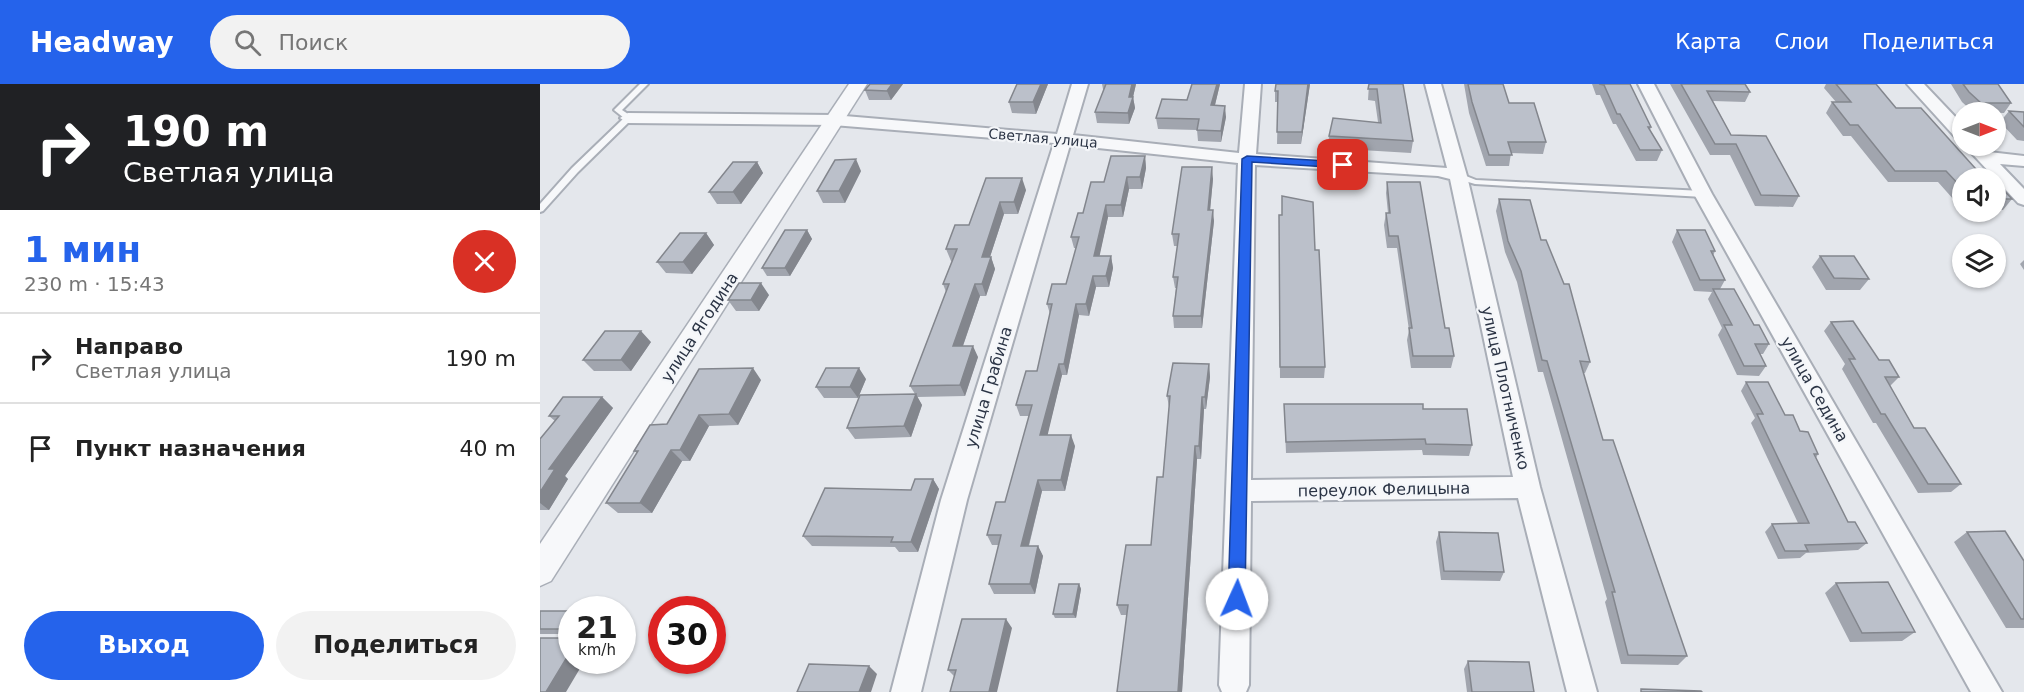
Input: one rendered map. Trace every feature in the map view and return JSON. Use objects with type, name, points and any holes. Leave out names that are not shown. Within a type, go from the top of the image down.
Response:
[{"type":"street","name":"улица Ягодина","points":[[540,572],[858,84]]},
{"type":"street","name":"улица Грабина","points":[[906,692],[954,500],[1061,139],[1080,84]]},
{"type":"street","points":[[1234,685],[1247,159],[1252,84]]},
{"type":"street","name":"улица Плотниченко","points":[[1432,84],[1458,176],[1528,487],[1582,692]]},
{"type":"street","name":"улица Седина","points":[[1646,84],[1703,194],[1988,692]]},
{"type":"street","points":[[1915,84],[1952,123]]},
{"type":"street","name":"Светлая улица","points":[[628,118],[833,120],[1061,139],[1247,159],[1438,171],[1458,176]]},
{"type":"street","points":[[1983,156],[2024,199]]},
{"type":"street","points":[[2001,156],[2024,161]]},
{"type":"street","name":"переулок Фелицына","points":[[1240,491],[1528,487]]},
{"type":"lane","points":[[540,209],[575,170],[628,118],[618,110],[644,84]]},
{"type":"lane","points":[[1458,176],[1475,182],[1703,194]]},
{"type":"building","points":[[870,84],[892,84],[887,91],[865,90]]},
{"type":"building","points":[[1017,84],[1041,84],[1033,102],[1009,102]]},
{"type":"building","points":[[1106,84],[1132,84],[1129,97],[1133,97],[1128,113],[1095,112]]},
{"type":"building","points":[[1192,84],[1217,84],[1211,105],[1225,106],[1221,131],[1197,130],[1199,119],[1156,118],[1162,99],[1187,100]]},
{"type":"building","points":[[1276,84],[1308,84],[1302,132],[1277,132],[1278,91],[1275,91]]},
{"type":"building","points":[[1369,84],[1403,84],[1413,141],[1329,136],[1333,118],[1381,123],[1377,89],[1368,89]]},
{"type":"building","points":[[1468,84],[1503,84],[1509,103],[1534,103],[1546,142],[1508,142],[1512,155],[1489,155]]},
{"type":"building","points":[[1599,84],[1630,84],[1651,127],[1648,127],[1662,150],[1640,150],[1620,114],[1617,114],[1604,85]]},
{"type":"building","points":[[1681,84],[1745,84],[1750,92],[1707,91],[1731,135],[1766,136],[1799,196],[1761,195],[1736,144],[1715,144]]},
{"type":"building","points":[[1836,84],[1876,84],[1896,108],[1921,108],[1952,142],[1952,156],[1964,156],[1975,168],[1952,168],[1952,177],[1946,171],[1895,171],[1858,125],[1850,125],[1832,102],[1851,102]]},
{"type":"building","points":[[1963,84],[1998,84],[2011,103],[1980,102]]},
{"type":"building","points":[[2009,111],[2024,112],[2024,127]]},
{"type":"building","points":[[1111,156],[1145,156],[1140,177],[1127,177],[1121,205],[1106,205],[1094,256],[1111,256],[1106,276],[1093,276],[1086,304],[1076,304],[1064,364],[1059,364],[1040,435],[1071,435],[1061,480],[1038,480],[1021,546],[1038,546],[1030,584],[989,584],[1001,535],[987,535],[996,502],[1005,502],[1032,405],[1016,405],[1026,371],[1037,371],[1052,304],[1047,304],[1052,284],[1066,284],[1079,237],[1071,237],[1078,213],[1083,213],[1091,182],[1104,182]]},
{"type":"building","points":[[856,159],[839,191],[817,191],[835,160]]},
{"type":"building","points":[[733,162],[757,162],[733,192],[709,192]]},
{"type":"building","points":[[1182,167],[1212,167],[1208,210],[1213,210],[1201,316],[1173,316],[1178,277],[1173,277],[1179,234],[1172,234]]},
{"type":"building","points":[[986,178],[1022,178],[1014,202],[1000,202],[982,257],[991,257],[982,284],[975,284],[953,346],[973,346],[960,385],[910,386],[949,284],[943,284],[957,249],[946,249],[955,225],[969,225]]},
{"type":"building","points":[[1387,182],[1420,182],[1445,328],[1449,328],[1454,356],[1413,356],[1409,328],[1412,328],[1398,236],[1389,236],[1386,213],[1390,213]]},
{"type":"building","points":[[1282,196],[1313,202],[1315,250],[1319,250],[1325,367],[1280,367],[1279,215],[1282,215]]},
{"type":"building","points":[[1499,199],[1530,200],[1541,240],[1546,240],[1564,284],[1569,284],[1590,362],[1580,361],[1603,440],[1613,440],[1687,656],[1628,655],[1612,592],[1615,592],[1547,361],[1542,360],[1521,271],[1508,241]]},
{"type":"building","points":[[785,230],[807,230],[785,268],[762,268]]},
{"type":"building","points":[[1677,230],[1705,230],[1715,251],[1711,251],[1725,280],[1700,280]]},
{"type":"building","points":[[680,233],[706,233],[683,262],[657,262]]},
{"type":"building","points":[[1820,256],[1854,256],[1869,279],[1834,278]]},
{"type":"building","points":[[739,283],[761,283],[751,300],[728,300]]},
{"type":"building","points":[[1713,289],[1734,289],[1754,325],[1759,325],[1769,344],[1755,344],[1766,366],[1744,366],[1724,325],[1732,325]]},
{"type":"building","points":[[1853,321],[1879,360],[1889,360],[1899,377],[1885,377],[1914,428],[1925,428],[1961,484],[1928,484],[1885,414],[1881,414],[1849,359],[1855,359],[1831,322]]},
{"type":"building","points":[[605,331],[641,331],[621,360],[583,360]]},
{"type":"building","points":[[1173,363],[1209,364],[1205,397],[1202,397],[1199,446],[1195,446],[1178,692],[1117,692],[1128,605],[1117,605],[1126,545],[1151,545],[1157,477],[1163,477],[1170,396],[1167,396]]},
{"type":"building","points":[[753,368],[729,414],[699,415],[680,450],[671,450],[640,503],[606,503],[638,451],[634,451],[650,425],[667,424],[699,369]]},
{"type":"building","points":[[826,368],[859,368],[850,387],[816,387]]},
{"type":"building","points":[[1746,382],[1768,382],[1785,415],[1793,415],[1800,431],[1808,432],[1818,454],[1814,454],[1848,522],[1855,522],[1867,543],[1805,545],[1808,551],[1785,551],[1772,524],[1809,523],[1757,414],[1763,414]]},
{"type":"building","points":[[916,394],[904,426],[847,428],[860,395]]},
{"type":"building","points":[[563,397],[602,397],[549,469],[555,469],[540,492],[540,439],[559,416],[549,416]]},
{"type":"building","points":[[1284,404],[1423,404],[1423,409],[1467,409],[1472,445],[1426,444],[1425,439],[1286,442]]},
{"type":"building","points":[[915,479],[933,479],[911,542],[891,542],[893,537],[803,536],[825,488],[911,490]]},
{"type":"building","points":[[2005,531],[2024,561],[2024,619],[2021,619],[1967,532]]},
{"type":"building","points":[[1439,532],[1498,533],[1504,572],[1444,571]]},
{"type":"building","points":[[1888,582],[1915,632],[1862,633],[1836,583]]},
{"type":"building","points":[[1059,584],[1079,584],[1073,614],[1053,614]]},
{"type":"building","points":[[540,611],[558,611],[558,629],[540,629]]},
{"type":"building","points":[[962,619],[1006,619],[989,692],[950,692],[956,670],[948,670]]},
{"type":"building","points":[[540,638],[558,638],[558,672],[546,692],[540,692]]},
{"type":"building","points":[[1468,661],[1529,662],[1534,692],[1472,692]]},
{"type":"building","points":[[809,664],[869,666],[859,692],[797,692]]},
{"type":"building","points":[[1641,689],[1701,691],[1702,692],[1641,692]]},
{"type":"route","points":[[1237,599],[1247,159],[1343,165]]}]
